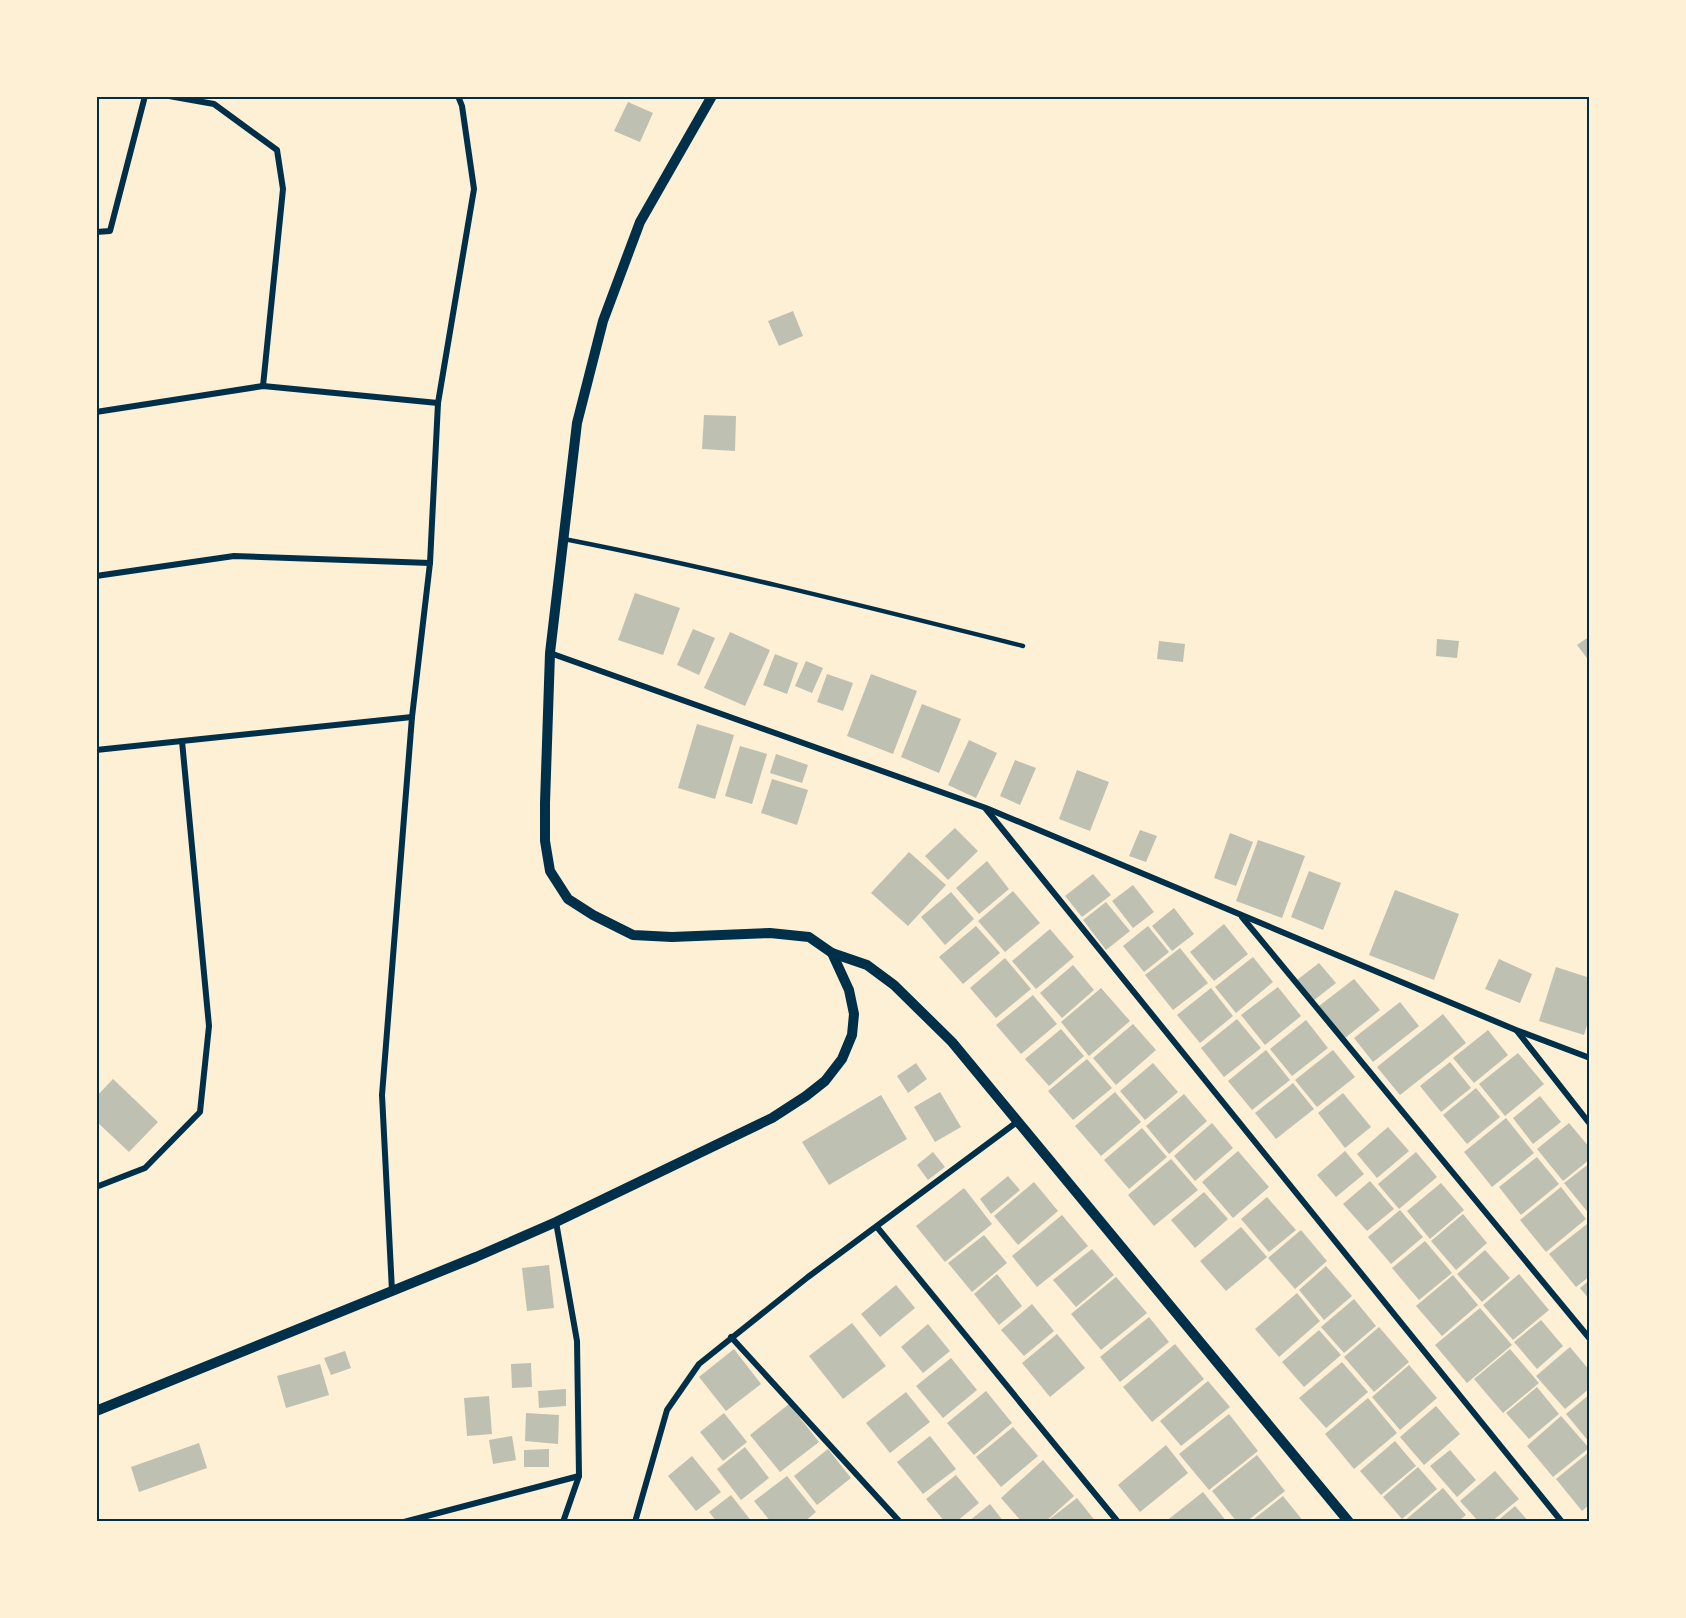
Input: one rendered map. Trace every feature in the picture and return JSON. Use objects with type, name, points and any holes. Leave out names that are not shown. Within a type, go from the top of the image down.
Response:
[{"type":"street","points":[[96,232],[110,231],[145,96]]},
{"type":"street","points":[[169,96],[214,104],[277,150],[284,189],[263,386]]},
{"type":"street","points":[[392,1291],[382,1095],[412,717],[430,563],[438,403],[474,189],[462,106],[458,96]]},
{"type":"street","points":[[712,96],[640,222],[603,321],[577,423],[550,653],[544,803],[550,871],[568,899],[593,915],[633,934],[672,937],[770,933],[809,937],[832,953],[867,965],[894,985],[952,1042],[1349,1522]]},
{"type":"street","points":[[96,412],[263,386],[438,403]]},
{"type":"street","points":[[96,576],[234,556],[430,563]]},
{"type":"street","points":[[550,653],[986,808],[1516,1030],[1590,1058]]},
{"type":"street","points":[[96,750],[412,717]]},
{"type":"street","points":[[96,1186],[145,1168],[200,1112],[209,1026],[182,741]]},
{"type":"street","points":[[986,808],[1562,1522]]},
{"type":"street","points":[[1239,914],[1590,1339]]},
{"type":"street","points":[[96,1411],[476,1257],[556,1222],[772,1118],[825,1081],[843,1059],[852,1035],[854,1014],[849,990],[832,953]]},
{"type":"street","points":[[1516,1030],[1590,1124]]},
{"type":"street","points":[[635,1522],[667,1410],[699,1364],[731,1337],[1017,1122]]},
{"type":"street","points":[[556,1222],[577,1341],[579,1476],[563,1522]]},
{"type":"street","points":[[877,1227],[1118,1522]]},
{"type":"street","points":[[731,1337],[900,1522]]},
{"type":"street","points":[[404,1522],[579,1476]]},
{"type":"lane","points":[[564,539],[836,600],[1023,646]]},
{"type":"building","points":[[628,102],[653,113],[640,142],[614,131]]},
{"type":"building","points":[[793,311],[803,336],[779,346],[768,321]]},
{"type":"building","points":[[704,415],[736,416],[735,451],[702,449]]},
{"type":"building","points":[[635,593],[680,608],[663,655],[618,640]]},
{"type":"building","points":[[693,629],[715,638],[699,675],[677,665]]},
{"type":"building","points":[[730,632],[770,650],[745,706],[704,688]]},
{"type":"building","points":[[1590,636],[1590,662],[1577,645]]},
{"type":"building","points":[[1437,639],[1459,641],[1457,658],[1436,656]]},
{"type":"building","points":[[1159,641],[1185,644],[1183,662],[1157,659]]},
{"type":"building","points":[[775,654],[798,663],[787,694],[763,685]]},
{"type":"building","points":[[806,661],[823,668],[812,693],[795,686]]},
{"type":"building","points":[[827,674],[853,683],[843,711],[817,702]]},
{"type":"building","points":[[871,674],[917,691],[893,754],[847,736]]},
{"type":"building","points":[[922,704],[961,719],[939,773],[901,757]]},
{"type":"building","points":[[697,724],[734,735],[715,799],[678,788]]},
{"type":"building","points":[[969,740],[997,753],[976,798],[948,785]]},
{"type":"building","points":[[740,746],[767,754],[752,804],[725,796]]},
{"type":"building","points":[[776,754],[808,765],[802,783],[770,773]]},
{"type":"building","points":[[1015,760],[1036,768],[1020,805],[1000,796]]},
{"type":"building","points":[[1077,770],[1109,782],[1090,831],[1059,819]]},
{"type":"building","points":[[772,779],[808,790],[797,825],[761,813]]},
{"type":"building","points":[[955,828],[978,851],[948,880],[925,856]]},
{"type":"building","points":[[1140,830],[1157,836],[1146,862],[1129,856]]},
{"type":"building","points":[[1230,833],[1253,842],[1236,886],[1214,878]]},
{"type":"building","points":[[1258,840],[1305,856],[1282,918],[1236,901]]},
{"type":"building","points":[[909,852],[946,885],[908,926],[871,893]]},
{"type":"building","points":[[987,861],[1009,889],[979,914],[956,888]]},
{"type":"building","points":[[1309,871],[1341,883],[1323,930],[1291,917]]},
{"type":"building","points":[[1093,874],[1111,895],[1082,917],[1065,896]]},
{"type":"building","points":[[1133,885],[1154,912],[1133,928],[1112,901]]},
{"type":"building","points":[[1395,890],[1459,914],[1434,980],[1369,955]]},
{"type":"building","points":[[1013,891],[1040,923],[1005,952],[978,921]]},
{"type":"building","points":[[951,892],[974,919],[945,945],[921,917]]},
{"type":"building","points":[[1106,902],[1130,931],[1106,950],[1083,920]]},
{"type":"building","points":[[1174,908],[1194,934],[1172,951],[1152,926]]},
{"type":"building","points":[[1224,924],[1248,954],[1214,981],[1190,952]]},
{"type":"building","points":[[976,926],[1000,953],[963,984],[939,957]]},
{"type":"building","points":[[1148,926],[1169,952],[1144,972],[1123,946]]},
{"type":"building","points":[[1050,929],[1074,957],[1036,989],[1012,961]]},
{"type":"building","points":[[1180,948],[1208,983],[1173,1010],[1145,975]]},
{"type":"building","points":[[1253,957],[1273,982],[1236,1013],[1215,987]]},
{"type":"building","points":[[1005,958],[1031,989],[996,1018],[970,988]]},
{"type":"building","points":[[1499,959],[1532,974],[1520,1003],[1485,989]]},
{"type":"building","points":[[1319,963],[1336,983],[1313,1001],[1297,980]]},
{"type":"building","points":[[1073,965],[1094,990],[1062,1018],[1040,993]]},
{"type":"building","points":[[1556,967],[1590,978],[1590,1016],[1584,1035],[1539,1021]]},
{"type":"building","points":[[1354,979],[1380,1010],[1345,1038],[1319,1006]]},
{"type":"building","points":[[1278,987],[1301,1016],[1265,1045],[1241,1015]]},
{"type":"building","points":[[1101,988],[1130,1021],[1089,1056],[1061,1022]]},
{"type":"building","points":[[1211,988],[1233,1016],[1200,1043],[1177,1015]]},
{"type":"building","points":[[1033,995],[1057,1024],[1021,1054],[996,1025]]},
{"type":"building","points":[[1400,1002],[1419,1026],[1373,1062],[1354,1038]]},
{"type":"building","points":[[1443,1014],[1466,1043],[1400,1095],[1377,1067]]},
{"type":"building","points":[[1237,1019],[1261,1048],[1224,1077],[1201,1048]]},
{"type":"building","points":[[1306,1020],[1328,1048],[1292,1076],[1270,1049]]},
{"type":"building","points":[[1133,1024],[1156,1050],[1116,1085],[1093,1058]]},
{"type":"building","points":[[1061,1029],[1084,1056],[1049,1086],[1025,1059]]},
{"type":"building","points":[[1488,1030],[1508,1055],[1474,1083],[1453,1058]]},
{"type":"building","points":[[1266,1050],[1290,1080],[1252,1110],[1228,1081]]},
{"type":"building","points":[[1333,1050],[1355,1077],[1317,1107],[1295,1080]]},
{"type":"building","points":[[1518,1053],[1544,1084],[1505,1116],[1479,1084]]},
{"type":"building","points":[[1087,1059],[1112,1088],[1073,1120],[1048,1091]]},
{"type":"building","points":[[1450,1062],[1471,1088],[1441,1112],[1420,1086]]},
{"type":"building","points":[[916,1063],[927,1079],[908,1093],[897,1076]]},
{"type":"building","points":[[1153,1063],[1178,1092],[1145,1120],[1120,1091]]},
{"type":"building","points":[[113,1079],[158,1122],[129,1152],[96,1121],[96,1097]]},
{"type":"building","points":[[1293,1083],[1314,1109],[1276,1139],[1255,1113]]},
{"type":"building","points":[[1476,1088],[1500,1117],[1467,1144],[1443,1115]]},
{"type":"building","points":[[940,1092],[961,1127],[935,1142],[914,1107]]},
{"type":"building","points":[[1115,1092],[1141,1122],[1101,1156],[1075,1126]]},
{"type":"building","points":[[1343,1093],[1371,1127],[1345,1148],[1318,1113]]},
{"type":"building","points":[[1184,1094],[1207,1121],[1169,1154],[1146,1126]]},
{"type":"building","points":[[881,1095],[907,1139],[829,1185],[802,1142]]},
{"type":"building","points":[[1540,1096],[1561,1122],[1533,1144],[1513,1118]]},
{"type":"building","points":[[1506,1118],[1534,1153],[1492,1187],[1464,1152]]},
{"type":"building","points":[[1212,1123],[1233,1148],[1195,1181],[1174,1156]]},
{"type":"building","points":[[1569,1123],[1590,1148],[1590,1159],[1563,1181],[1537,1149]]},
{"type":"building","points":[[1388,1127],[1409,1151],[1377,1178],[1357,1154]]},
{"type":"building","points":[[1142,1128],[1167,1157],[1129,1189],[1104,1160]]},
{"type":"building","points":[[1238,1151],[1269,1187],[1233,1218],[1202,1182]]},
{"type":"building","points":[[1345,1151],[1364,1174],[1336,1197],[1317,1175]]},
{"type":"building","points":[[933,1152],[945,1167],[928,1180],[917,1165]]},
{"type":"building","points":[[1416,1152],[1437,1177],[1399,1209],[1378,1184]]},
{"type":"building","points":[[1537,1157],[1559,1184],[1521,1215],[1499,1187]]},
{"type":"building","points":[[1171,1159],[1198,1190],[1154,1226],[1128,1195]]},
{"type":"building","points":[[1590,1163],[1590,1215],[1564,1183]]},
{"type":"building","points":[[1008,1176],[1020,1190],[991,1214],[980,1199]]},
{"type":"building","points":[[1370,1181],[1394,1209],[1367,1231],[1343,1204]]},
{"type":"building","points":[[1034,1182],[1058,1211],[1018,1245],[994,1216]]},
{"type":"building","points":[[1441,1183],[1464,1210],[1430,1239],[1407,1211]]},
{"type":"building","points":[[1561,1187],[1586,1219],[1546,1252],[1520,1220]]},
{"type":"building","points":[[964,1188],[992,1224],[945,1262],[916,1226]]},
{"type":"building","points":[[1204,1192],[1228,1219],[1195,1248],[1171,1220]]},
{"type":"building","points":[[1267,1197],[1296,1230],[1269,1252],[1241,1219]]},
{"type":"building","points":[[1400,1210],[1423,1237],[1391,1264],[1368,1237]]},
{"type":"building","points":[[1463,1214],[1487,1243],[1456,1270],[1431,1241]]},
{"type":"building","points":[[1062,1215],[1088,1246],[1037,1287],[1012,1256]]},
{"type":"building","points":[[1587,1224],[1590,1227],[1590,1276],[1576,1287],[1549,1254]]},
{"type":"building","points":[[1241,1227],[1267,1257],[1226,1291],[1200,1261]]},
{"type":"building","points":[[1301,1230],[1327,1261],[1295,1289],[1268,1258]]},
{"type":"building","points":[[984,1235],[1007,1263],[972,1292],[948,1263]]},
{"type":"building","points":[[1425,1241],[1452,1273],[1419,1300],[1392,1268]]},
{"type":"building","points":[[1092,1249],[1114,1275],[1076,1307],[1053,1280]]},
{"type":"building","points":[[1485,1250],[1510,1278],[1482,1302],[1457,1274]]},
{"type":"building","points":[[549,1265],[554,1308],[527,1311],[522,1268]]},
{"type":"building","points":[[1326,1266],[1352,1296],[1324,1320],[1299,1290]]},
{"type":"building","points":[[997,1274],[1022,1306],[999,1325],[974,1294]]},
{"type":"building","points":[[1519,1274],[1549,1310],[1513,1340],[1483,1305]]},
{"type":"building","points":[[1453,1275],[1478,1305],[1442,1336],[1416,1306]]},
{"type":"building","points":[[1116,1277],[1147,1313],[1101,1350],[1071,1314]]},
{"type":"building","points":[[1590,1280],[1590,1300],[1580,1288]]},
{"type":"building","points":[[896,1285],[915,1308],[880,1337],[861,1314]]},
{"type":"building","points":[[1297,1293],[1320,1321],[1279,1357],[1255,1329]]},
{"type":"building","points":[[1354,1299],[1376,1326],[1344,1353],[1321,1327]]},
{"type":"building","points":[[1032,1304],[1054,1331],[1024,1356],[1001,1330]]},
{"type":"building","points":[[1480,1308],[1512,1345],[1467,1383],[1435,1345]]},
{"type":"building","points":[[1149,1317],[1169,1342],[1120,1382],[1100,1357]]},
{"type":"building","points":[[1541,1320],[1563,1346],[1537,1369],[1514,1342]]},
{"type":"building","points":[[852,1323],[886,1366],[843,1399],[809,1356]]},
{"type":"building","points":[[928,1324],[950,1351],[923,1373],[901,1347]]},
{"type":"building","points":[[1379,1327],[1409,1362],[1374,1392],[1344,1357]]},
{"type":"building","points":[[1319,1330],[1341,1355],[1304,1387],[1282,1362]]},
{"type":"building","points":[[1057,1334],[1085,1368],[1050,1397],[1022,1363]]},
{"type":"building","points":[[1175,1344],[1204,1379],[1152,1422],[1123,1387]]},
{"type":"building","points":[[1570,1347],[1590,1371],[1590,1388],[1565,1409],[1536,1376]]},
{"type":"building","points":[[734,1349],[761,1384],[726,1411],[699,1377]]},
{"type":"building","points":[[1510,1349],[1539,1383],[1503,1413],[1474,1379]]},
{"type":"building","points":[[345,1351],[351,1368],[331,1375],[324,1358]]},
{"type":"building","points":[[951,1358],[977,1390],[943,1418],[916,1386]]},
{"type":"building","points":[[1342,1362],[1368,1392],[1326,1428],[1299,1398]]},
{"type":"building","points":[[531,1363],[532,1387],[512,1388],[511,1364]]},
{"type":"building","points":[[320,1364],[329,1395],[286,1408],[277,1376]]},
{"type":"building","points":[[1409,1365],[1437,1398],[1400,1430],[1372,1397]]},
{"type":"building","points":[[1208,1381],[1230,1407],[1181,1446],[1160,1421]]},
{"type":"building","points":[[1537,1387],[1559,1414],[1529,1439],[1506,1413]]},
{"type":"building","points":[[566,1389],[566,1406],[539,1408],[538,1391]]},
{"type":"building","points":[[986,1391],[1012,1423],[974,1455],[947,1423]]},
{"type":"building","points":[[906,1392],[930,1422],[890,1453],[866,1423]]},
{"type":"building","points":[[1590,1394],[1590,1443],[1566,1414]]},
{"type":"building","points":[[489,1396],[492,1434],[467,1436],[464,1398]]},
{"type":"building","points":[[1368,1398],[1397,1433],[1354,1469],[1325,1434]]},
{"type":"building","points":[[789,1404],[819,1442],[780,1472],[750,1435]]},
{"type":"building","points":[[1436,1406],[1460,1434],[1424,1465],[1400,1437]]},
{"type":"building","points":[[526,1413],[559,1415],[558,1444],[525,1441]]},
{"type":"building","points":[[724,1413],[747,1442],[723,1461],[700,1432]]},
{"type":"building","points":[[1229,1414],[1258,1451],[1209,1490],[1179,1454]]},
{"type":"building","points":[[1561,1416],[1589,1448],[1553,1477],[1527,1446]]},
{"type":"building","points":[[1013,1427],[1038,1456],[1001,1487],[976,1457]]},
{"type":"building","points":[[512,1436],[516,1460],[493,1464],[489,1440]]},
{"type":"building","points":[[930,1436],[956,1469],[923,1494],[897,1462]]},
{"type":"building","points":[[1395,1441],[1416,1466],[1381,1495],[1360,1471]]},
{"type":"building","points":[[199,1443],[207,1468],[139,1492],[131,1467]]},
{"type":"building","points":[[1166,1445],[1188,1473],[1140,1512],[1118,1485]]},
{"type":"building","points":[[745,1447],[769,1478],[741,1500],[717,1469]]},
{"type":"building","points":[[549,1449],[549,1467],[524,1467],[524,1450]]},
{"type":"building","points":[[828,1449],[851,1478],[817,1505],[794,1476]]},
{"type":"building","points":[[1450,1450],[1476,1480],[1457,1497],[1430,1466]]},
{"type":"building","points":[[1589,1452],[1590,1504],[1582,1511],[1556,1479]]},
{"type":"building","points":[[1257,1455],[1285,1491],[1246,1522],[1237,1522],[1212,1491]]},
{"type":"building","points":[[692,1456],[721,1492],[696,1511],[668,1476]]},
{"type":"building","points":[[1043,1460],[1074,1496],[1045,1522],[1022,1522],[1001,1498]]},
{"type":"building","points":[[1418,1467],[1437,1489],[1402,1519],[1383,1497]]},
{"type":"building","points":[[1495,1471],[1519,1499],[1491,1522],[1479,1522],[1460,1501]]},
{"type":"building","points":[[956,1475],[979,1503],[956,1522],[945,1522],[926,1499]]},
{"type":"building","points":[[787,1476],[816,1512],[804,1522],[771,1522],[754,1501]]},
{"type":"building","points":[[1443,1488],[1466,1515],[1457,1522],[1403,1522]]},
{"type":"building","points":[[1203,1492],[1227,1522],[1165,1522]]},
{"type":"building","points":[[731,1495],[752,1522],[717,1522],[709,1512]]},
{"type":"building","points":[[1283,1496],[1304,1522],[1250,1522]]},
{"type":"building","points":[[1077,1498],[1096,1522],[1046,1522]]},
{"type":"building","points":[[990,1504],[1004,1522],[968,1522]]},
{"type":"building","points":[[1515,1506],[1529,1522],[1496,1522]]}]
